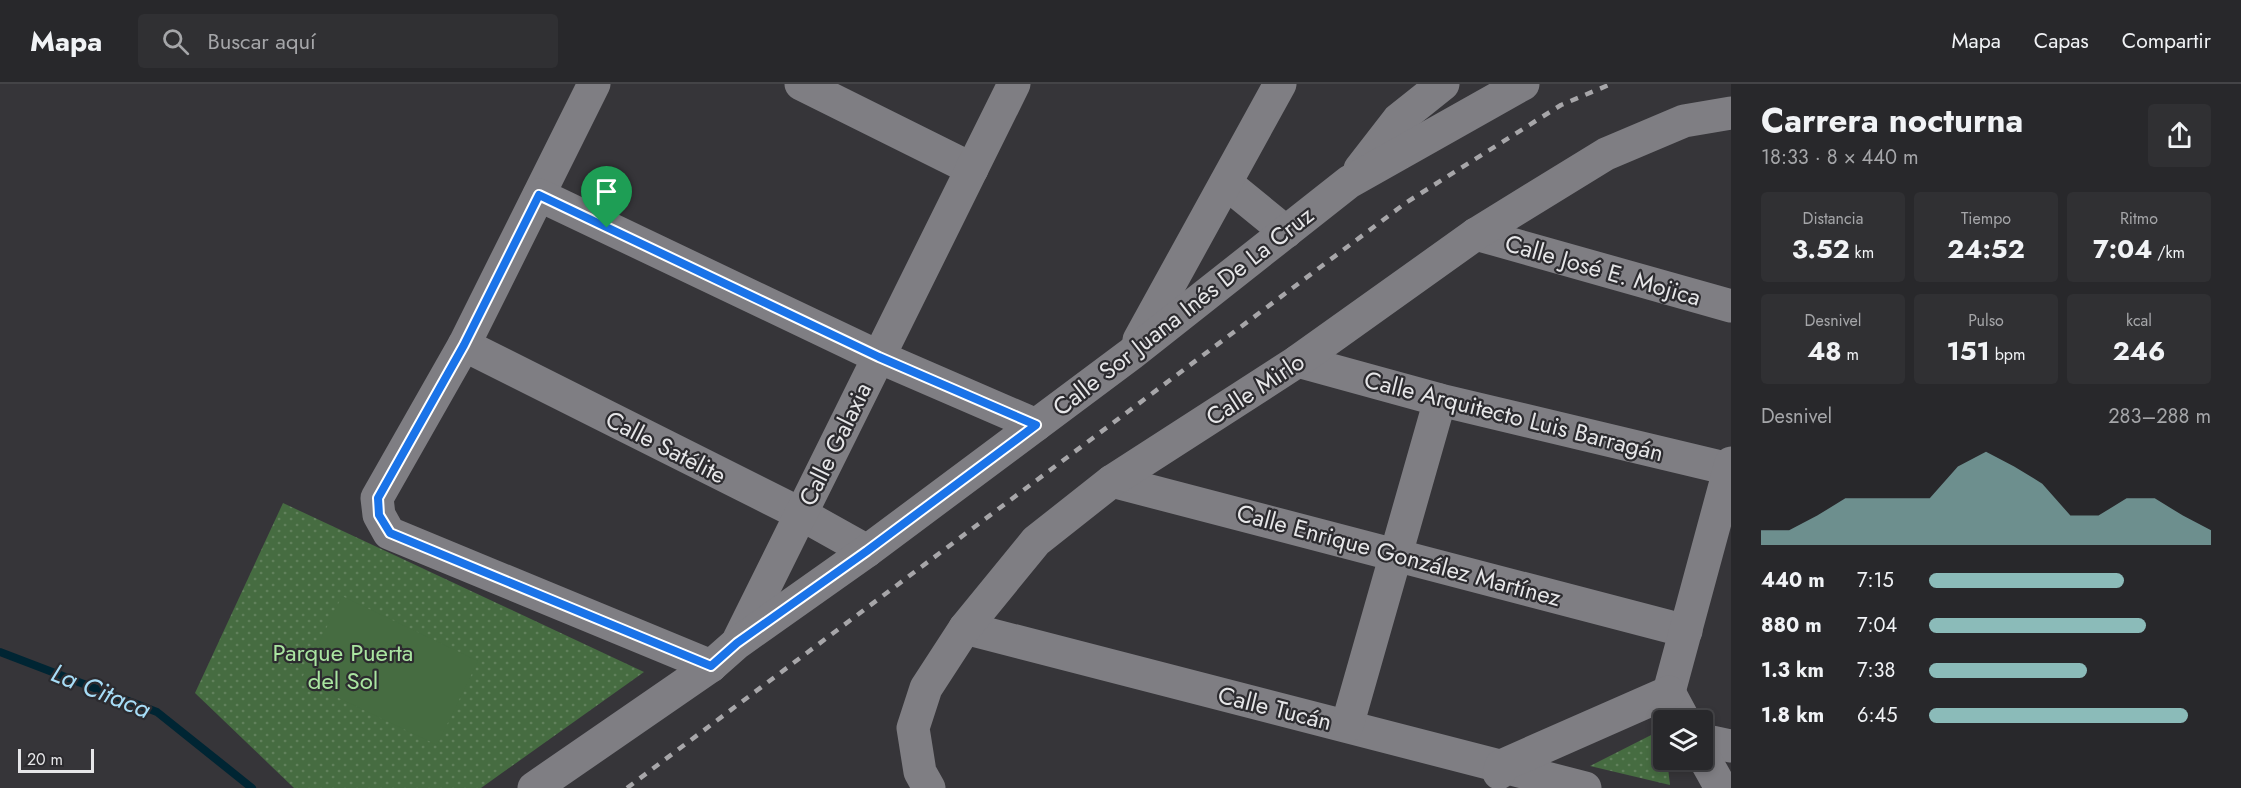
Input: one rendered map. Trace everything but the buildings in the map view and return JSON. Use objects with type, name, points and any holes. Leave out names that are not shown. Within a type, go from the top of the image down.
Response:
[{"type":"street","points":[[594,84],[464,345],[378,498],[379,515],[390,533],[711,666]]},
{"type":"street","points":[[801,84],[972,169]]},
{"type":"street","name":"Calle Galaxia","points":[[737,643],[1014,84]]},
{"type":"street","points":[[1131,354],[1280,84]]},
{"type":"street","points":[[1349,182],[1398,120],[1443,84]]},
{"type":"street","name":"Calle Sor Juana Inés De La Cruz","points":[[534,788],[711,666],[737,643],[867,551],[1131,354],[1349,182],[1523,84]]},
{"type":"street","name":"Calle Mirlo","points":[[929,788],[920,772],[913,728],[926,688],[965,628],[1036,541],[1112,481],[1298,361],[1476,234],[1606,154],[1684,121],[1731,112]]},
{"type":"street","points":[[1226,183],[1286,232]]},
{"type":"street","points":[[539,195],[879,357],[1036,425]]},
{"type":"street","name":"Calle José E. Mojica","points":[[1476,234],[1731,306]]},
{"type":"street","name":"Calle Satélite","points":[[464,345],[801,514],[867,551]]},
{"type":"street","name":"Calle Arquitecto Luis Barragán","points":[[1298,361],[1440,400],[1730,466]]},
{"type":"street","points":[[1347,726],[1440,400]]},
{"type":"street","points":[[1498,777],[1676,706],[1686,631],[1720,551],[1730,466]]},
{"type":"street","name":"Calle Enrique González Martínez","points":[[1112,481],[1686,631]]},
{"type":"street","name":"Calle Tucán","points":[[965,628],[1347,726],[1498,777],[1585,788]]},
{"type":"street","points":[[1713,742],[1731,746]]},
{"type":"street","points":[[1711,770],[1721,788]]},
{"type":"green space","name":"Parque Puerta del Sol","points":[[283,503],[644,672],[481,788],[294,788],[195,693]]},
{"type":"green space","points":[[342,596],[478,661],[437,745],[301,680]]},
{"type":"green space","points":[[1653,734],[1653,770],[1668,770],[1670,785],[1590,766]]},
{"type":"waterway","name":"La Citaca","points":[[0,652],[157,712],[252,788]]},
{"type":"railway","points":[[627,788],[1407,202],[1561,105],[1611,84]]},
{"type":"route","points":[[539,195],[607,228],[879,357],[1036,425],[867,551],[737,643],[711,666],[390,533],[379,515],[378,498],[464,345],[539,195]]}]
